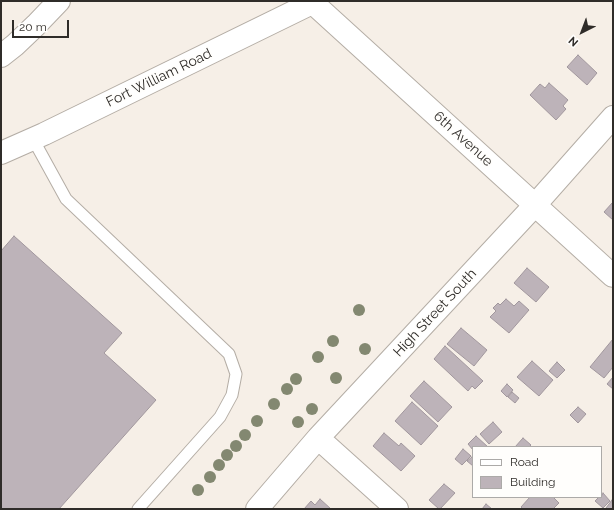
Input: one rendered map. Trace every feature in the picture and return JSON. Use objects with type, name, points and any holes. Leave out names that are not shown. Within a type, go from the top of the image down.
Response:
[{"type":"street","points":[[1,56],[15,45],[59,1]]},
{"type":"street","name":"Fort William Road","points":[[1,153],[33,139],[315,2]]},
{"type":"street","name":"6th Avenue","points":[[315,2],[613,276]]},
{"type":"street","name":"High Street South","points":[[257,509],[318,438],[535,205],[613,117]]},
{"type":"street","points":[[318,438],[397,509]]},
{"type":"lane","points":[[33,139],[66,199],[228,354],[236,374],[232,395],[220,417],[138,509]]},
{"type":"building","points":[[578,55],[597,73],[587,85],[567,67]]},
{"type":"building","points":[[549,83],[568,100],[563,106],[566,109],[556,120],[530,95],[540,84],[545,88]]},
{"type":"building","points":[[613,202],[613,220],[604,212]]},
{"type":"building","points":[[14,236],[122,333],[104,353],[156,400],[59,509],[1,509],[1,251]]},
{"type":"building","points":[[527,268],[549,287],[536,302],[514,283]]},
{"type":"building","points":[[506,299],[514,306],[519,301],[529,310],[509,333],[490,317],[496,311],[493,308],[498,303],[500,305]]},
{"type":"building","points":[[461,328],[487,350],[474,366],[447,344]]},
{"type":"building","points":[[613,339],[613,367],[604,378],[590,367]]},
{"type":"building","points":[[445,346],[483,381],[475,389],[472,386],[468,391],[434,359]]},
{"type":"building","points":[[532,361],[553,380],[539,396],[517,377]]},
{"type":"building","points":[[557,362],[565,370],[557,378],[549,371]]},
{"type":"building","points":[[613,377],[613,389],[607,384]]},
{"type":"building","points":[[424,381],[452,407],[438,422],[410,396]]},
{"type":"building","points":[[507,384],[513,390],[507,397],[501,391]]},
{"type":"building","points":[[512,392],[519,398],[515,403],[508,397]]},
{"type":"building","points":[[412,402],[438,426],[421,445],[395,421]]},
{"type":"building","points":[[578,407],[586,414],[578,423],[570,415]]},
{"type":"building","points":[[493,422],[502,432],[489,444],[480,434]]},
{"type":"building","points":[[384,433],[399,446],[401,443],[415,456],[401,471],[373,446]]},
{"type":"building","points":[[476,436],[487,446],[472,446],[472,449],[468,444]]},
{"type":"building","points":[[523,438],[531,445],[530,446],[516,446]]},
{"type":"building","points":[[463,449],[471,456],[462,465],[455,459]]},
{"type":"building","points":[[472,457],[472,465],[467,461]]},
{"type":"building","points":[[444,484],[455,493],[439,509],[429,500]]},
{"type":"building","points":[[603,493],[610,501],[603,508],[595,501],[598,498],[602,498]]},
{"type":"building","points":[[529,498],[554,498],[559,503],[553,509],[523,509],[521,507]]},
{"type":"building","points":[[320,499],[331,509],[304,509],[311,501],[315,505]]},
{"type":"building","points":[[612,500],[613,509],[607,509],[606,508]]},
{"type":"building","points":[[486,504],[492,509],[482,509]]}]
